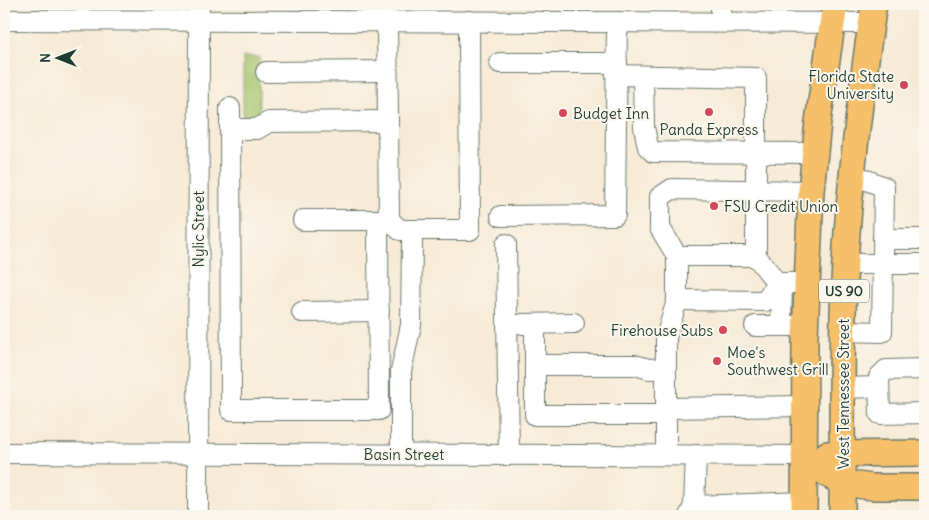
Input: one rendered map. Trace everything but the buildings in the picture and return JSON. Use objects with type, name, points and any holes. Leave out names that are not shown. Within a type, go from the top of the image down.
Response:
[{"type":"main road","name":"US 90","points":[[804,509],[804,406],[793,326],[806,283],[811,191],[832,10]]},
{"type":"main road","name":"West Tennessee Street","points":[[842,516],[842,388],[845,264],[858,120],[873,13]]},
{"type":"main road","points":[[804,456],[925,453]]},
{"type":"main road","points":[[804,456],[828,475],[842,483],[872,487],[925,487]]},
{"type":"street","points":[[4,20],[198,12],[387,21],[461,15],[617,22],[691,13],[832,10],[873,13]]},
{"type":"street","name":"Nylic Street","points":[[198,12],[198,516]]},
{"type":"street","points":[[303,220],[383,220],[400,230],[470,230],[461,15]]},
{"type":"street","points":[[230,108],[231,410],[379,410],[379,311],[388,121],[387,21]]},
{"type":"street","points":[[501,216],[615,215],[617,22]]},
{"type":"street","points":[[500,63],[616,69],[643,76],[756,78],[748,153],[756,190],[756,256],[779,283],[793,326],[755,326]]},
{"type":"street","points":[[266,72],[387,71]]},
{"type":"street","points":[[643,76],[644,127],[655,139],[667,141],[720,141],[748,153],[815,153]]},
{"type":"street","points":[[230,129],[256,129],[269,122],[388,121]]},
{"type":"street","points":[[843,331],[882,332],[884,187],[852,174]]},
{"type":"street","points":[[666,455],[666,338],[677,300],[677,256],[660,228],[660,197],[672,189],[811,191]]},
{"type":"street","points":[[883,239],[925,239]]},
{"type":"street","points":[[401,454],[401,371],[411,326],[412,241]]},
{"type":"street","points":[[506,244],[509,454]]},
{"type":"street","points":[[677,256],[756,256]]},
{"type":"street","points":[[845,264],[925,264]]},
{"type":"street","points":[[779,283],[806,283]]},
{"type":"street","points":[[677,300],[764,301],[779,283]]},
{"type":"street","points":[[302,312],[379,311]]},
{"type":"street","points":[[574,323],[527,324],[535,365],[535,415],[804,406]]},
{"type":"street","points":[[535,365],[635,365],[649,369],[666,368]]},
{"type":"street","points":[[925,369],[886,370],[879,377],[880,414],[925,414]]},
{"type":"street","points":[[842,388],[879,387]]},
{"type":"street","name":"Basin Street","points":[[4,453],[804,456]]},
{"type":"street","points":[[696,455],[691,511],[804,509]]},
{"type":"street","points":[[726,516],[757,510]]},
{"type":"green space","points":[[243,57],[259,57],[259,117],[243,117]]},
{"type":"place","name":"Florida State University","points":[[904,85]]},
{"type":"place","name":"Panda Express","points":[[709,112]]},
{"type":"place","name":"Budget Inn","points":[[563,113]]},
{"type":"place","name":"FSU Credit Union","points":[[714,206]]},
{"type":"place","name":"Firehouse Subs","points":[[723,330]]},
{"type":"place","name":"Moe's Southwest Grill","points":[[717,361]]}]
